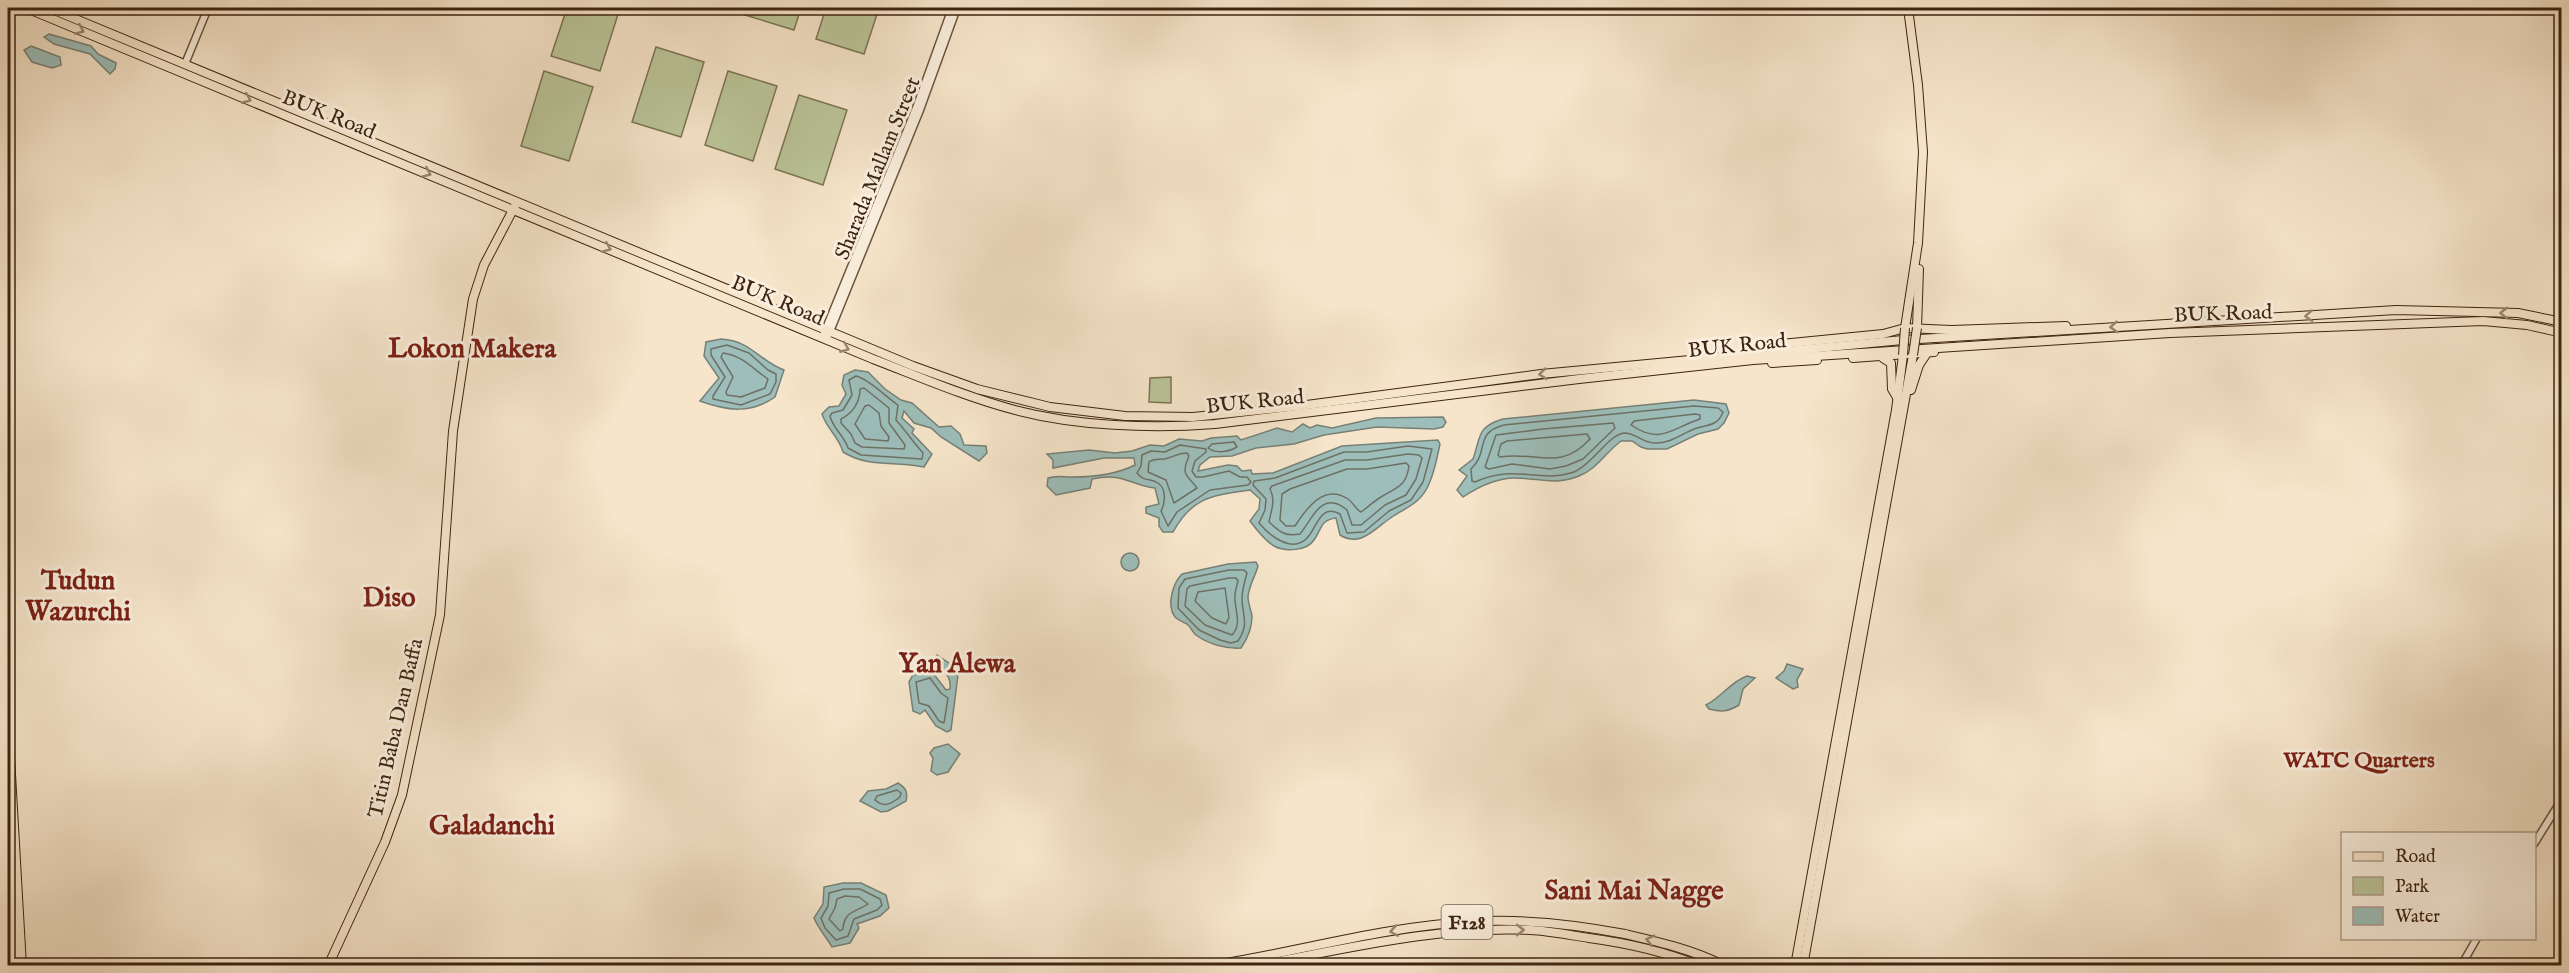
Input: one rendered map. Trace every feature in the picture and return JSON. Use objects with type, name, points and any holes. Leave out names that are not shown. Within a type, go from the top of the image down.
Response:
[{"type":"main road","name":"BUK Road","points":[[26,8],[189,76],[768,306],[826,335],[968,395],[1016,410],[1054,417],[1166,427],[1254,420],[1751,356],[1903,340],[2396,310],[2518,314],[2562,322]]},
{"type":"main road","name":"BUK Road","points":[[49,8],[245,87],[764,315],[826,335]]},
{"type":"main road","points":[[1803,966],[1902,399],[1905,328],[1918,243],[1923,152],[1918,85],[1908,8]]},
{"type":"main road","points":[[1795,966],[1917,328],[1928,152],[1923,84],[1913,8]]},
{"type":"main road","name":"Titin Baba Dan Baffa","points":[[328,966],[385,842],[402,795],[440,615],[453,439],[473,299],[484,265],[515,206]]},
{"type":"main road","points":[[764,315],[768,306]]},
{"type":"main road","name":"BUK Road","points":[[1751,356],[2430,322],[2508,322],[2562,333]]},
{"type":"main road","points":[[1751,356],[1771,345],[1883,334],[1905,328],[1952,330],[2056,326],[2076,330]]},
{"type":"main road","points":[[1751,356],[1783,363],[2077,342],[2088,338]]},
{"type":"main road","points":[[1902,399],[1912,389],[1919,365],[1927,353]]},
{"type":"main road","points":[[1882,357],[1891,363],[1892,389],[1902,399]]},
{"type":"main road","points":[[8,722],[22,966]]},
{"type":"main road","points":[[8,842],[15,966]]},
{"type":"main road","name":"F128","points":[[1208,966],[1426,926],[1517,921],[1572,924],[1634,936],[1692,952],[1725,966]]},
{"type":"main road","name":"F128","points":[[1254,966],[1419,935],[1486,930],[1548,931],[1615,942],[1673,956],[1700,966]]},
{"type":"street","points":[[186,64],[208,8]]},
{"type":"street","name":"Sharada Mallam Street","points":[[826,335],[916,108],[952,8]]},
{"type":"street","name":"Sharada Mallam Street","points":[[826,335],[920,110],[957,8]]},
{"type":"street","points":[[2536,842],[2562,799]]},
{"type":"street","points":[[2461,966],[2476,940]]},
{"type":"green space","points":[[567,8],[620,8],[600,71],[551,56]]},
{"type":"green space","points":[[748,8],[801,8],[794,30],[745,15]]},
{"type":"green space","points":[[826,8],[879,8],[864,54],[816,39]]},
{"type":"green space","points":[[656,47],[704,62],[681,137],[632,122]]},
{"type":"green space","points":[[544,71],[593,87],[569,161],[521,146]]},
{"type":"green space","points":[[728,71],[777,86],[753,161],[705,145]]},
{"type":"green space","points":[[799,95],[847,110],[823,185],[775,169]]},
{"type":"green space","points":[[1171,377],[1171,403],[1149,402],[1150,378]]},
{"type":"water","points":[[49,34],[91,46],[98,54],[116,63],[115,69],[110,74],[90,54],[54,44],[44,37]]},
{"type":"water","points":[[31,46],[60,57],[61,65],[52,68],[32,62],[24,50]]},
{"type":"water","points":[[721,339],[740,343],[784,370],[775,397],[757,406],[739,409],[729,409],[700,401],[719,378],[704,356],[706,342]]},
{"type":"water","points":[[855,370],[868,372],[885,389],[901,400],[912,403],[939,427],[951,426],[960,434],[964,445],[986,446],[987,453],[979,461],[931,428],[914,423],[904,411],[902,418],[914,429],[912,433],[932,454],[924,467],[863,461],[843,452],[822,414],[829,407],[839,406],[846,394],[842,385],[844,375]]},
{"type":"water","points":[[1694,400],[1726,404],[1729,413],[1724,423],[1718,429],[1698,434],[1667,449],[1647,449],[1632,441],[1621,441],[1591,469],[1570,479],[1554,481],[1515,478],[1494,481],[1463,497],[1457,490],[1467,476],[1459,470],[1473,459],[1481,434],[1494,422],[1503,419]]},
{"type":"water","points":[[1443,417],[1446,422],[1443,427],[1434,429],[1377,427],[1324,435],[1294,444],[1256,448],[1232,456],[1210,457],[1200,465],[1198,471],[1228,465],[1237,466],[1242,471],[1251,470],[1252,474],[1273,473],[1342,446],[1438,440],[1440,444],[1434,470],[1422,496],[1361,538],[1348,538],[1340,535],[1336,518],[1324,523],[1311,544],[1290,550],[1274,546],[1250,521],[1259,509],[1260,499],[1250,490],[1214,496],[1196,504],[1180,520],[1173,532],[1163,532],[1159,526],[1159,518],[1146,513],[1146,507],[1159,504],[1155,488],[1112,477],[1092,479],[1090,488],[1056,495],[1047,486],[1048,478],[1051,477],[1096,476],[1121,471],[1135,465],[1134,458],[1104,458],[1053,468],[1053,460],[1047,454],[1089,450],[1115,453],[1132,451],[1150,445],[1164,446],[1179,439],[1202,441],[1237,436],[1241,440],[1277,428],[1292,432],[1303,424],[1310,428],[1317,425],[1332,428],[1376,418]]},
{"type":"water","points":[[1130,553],[1136,556],[1139,562],[1136,568],[1130,571],[1124,568],[1121,562],[1124,556]]},
{"type":"water","points":[[1256,562],[1258,566],[1248,597],[1252,616],[1251,625],[1248,637],[1241,648],[1223,647],[1206,641],[1195,634],[1187,624],[1175,617],[1171,600],[1176,583],[1182,574],[1228,564]]},
{"type":"water","points":[[937,655],[952,665],[958,675],[951,730],[947,732],[936,726],[925,710],[920,714],[913,711],[909,682],[913,675],[925,673],[929,668],[946,690],[950,689],[948,676],[933,660]]},
{"type":"water","points":[[1787,664],[1803,669],[1797,680],[1798,687],[1793,689],[1776,678],[1784,671]]},
{"type":"water","points":[[1747,676],[1755,678],[1743,689],[1739,705],[1724,711],[1709,709],[1706,705]]},
{"type":"water","points":[[948,744],[960,754],[948,772],[937,775],[931,771],[933,758],[930,753],[934,748]]},
{"type":"water","points":[[898,783],[906,790],[906,801],[888,811],[881,812],[860,801],[868,791],[886,789]]},
{"type":"water","points":[[843,883],[861,883],[886,895],[889,908],[880,916],[857,924],[859,928],[850,943],[832,947],[814,918],[823,904],[824,887]]},
{"type":"district","name":"Lokon Makera","points":[[472,348]]},
{"type":"district","name":"Tudun Wazurchi","points":[[78,596]]},
{"type":"district","name":"Diso","points":[[389,597]]},
{"type":"district","name":"Yan Alewa","points":[[957,663]]},
{"type":"district","name":"WATC Quarters","points":[[2359,759]]},
{"type":"district","name":"Galadanchi","points":[[492,825]]},
{"type":"district","name":"Sani Mai Nagge","points":[[1634,890]]}]
